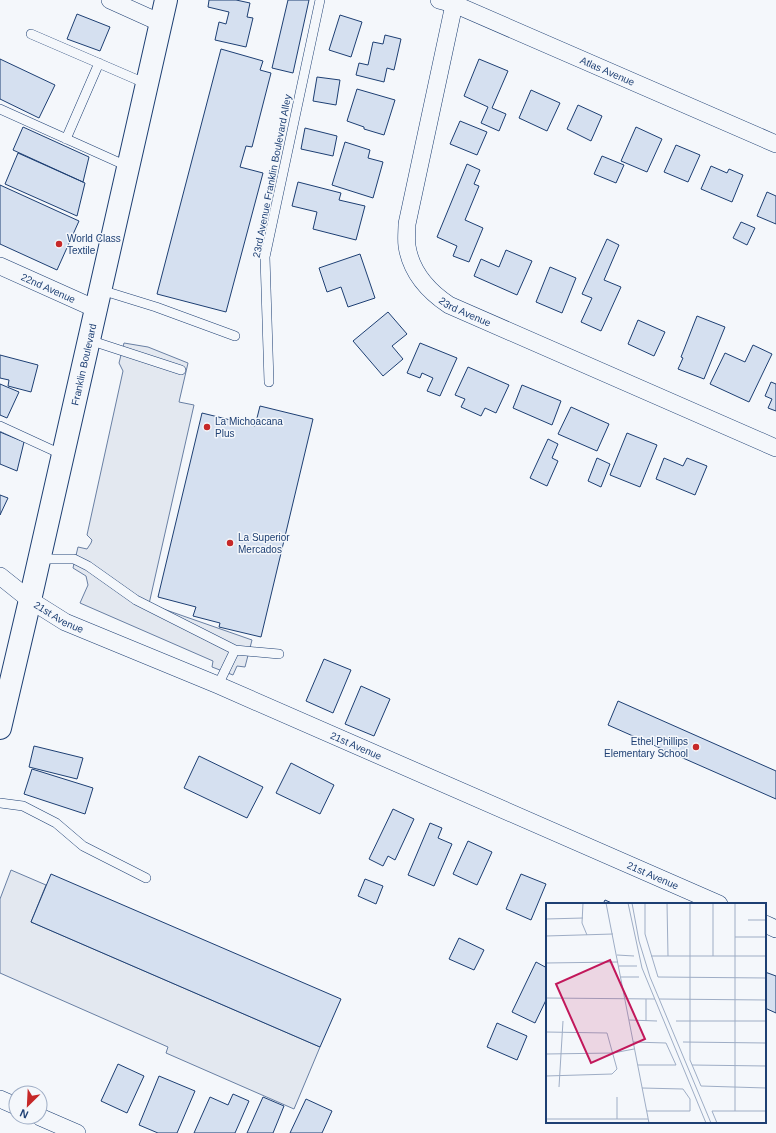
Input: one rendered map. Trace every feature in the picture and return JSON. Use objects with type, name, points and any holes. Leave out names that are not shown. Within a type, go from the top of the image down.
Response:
[{"type":"main road","name":"Franklin Boulevard","points":[[0,728],[40,559],[166,0]]},
{"type":"street","points":[[110,0],[161,23]]},
{"type":"street","name":"Atlas Avenue","points":[[449,1],[776,144]]},
{"type":"street","name":"23rd Avenue","points":[[449,1],[407,224],[407,246],[413,266],[423,283],[449,306],[776,448]]},
{"type":"street","name":"22nd Avenue","points":[[0,266],[98,300]]},
{"type":"street","name":"21st Avenue","points":[[0,576],[30,600],[65,622],[218,686],[717,903]]},
{"type":"street","points":[[766,924],[776,929]]},
{"type":"street","points":[[48,1120],[77,1133]]},
{"type":"lane","name":"23rd Avenue Franklin Boulevard Alley","points":[[269,382],[265,256],[320,0]]},
{"type":"lane","points":[[31,34],[147,84]]},
{"type":"lane","points":[[66,139],[99,63]]},
{"type":"lane","points":[[0,108],[129,167]]},
{"type":"lane","points":[[98,300],[156,307],[235,336]]},
{"type":"lane","points":[[89,340],[180,370]]},
{"type":"lane","points":[[0,426],[63,454]]},
{"type":"lane","points":[[40,559],[74,559],[88,566],[136,600],[235,650],[279,654]]},
{"type":"lane","points":[[218,686],[235,650]]},
{"type":"lane","points":[[0,803],[23,806],[56,823],[83,846],[146,878]]},
{"type":"shaded area","points":[[124,343],[148,347],[188,363],[179,402],[194,405],[149,604],[252,640],[245,667],[237,666],[233,675],[212,667],[213,661],[80,603],[88,585],[86,576],[73,568],[78,547],[87,549],[92,540],[87,535],[123,371],[119,363]]},
{"type":"shaded area","points":[[11,870],[46,885],[31,922],[320,1047],[294,1109],[166,1053],[168,1047],[0,973],[0,899]]},
{"type":"building","points":[[209,0],[236,0],[250,3],[247,17],[253,18],[246,47],[215,40],[219,22],[226,24],[229,12],[208,7]]},
{"type":"building","points":[[288,0],[309,0],[293,73],[272,68]]},
{"type":"building","points":[[77,14],[110,27],[100,51],[67,39]]},
{"type":"building","points":[[340,15],[362,22],[351,57],[329,50]]},
{"type":"building","points":[[385,35],[401,39],[394,70],[387,68],[384,82],[356,75],[359,63],[368,65],[373,42],[383,44]]},
{"type":"building","points":[[221,49],[263,61],[260,70],[271,73],[252,147],[246,146],[240,167],[263,173],[226,312],[157,294]]},
{"type":"building","points":[[0,59],[55,85],[39,118],[0,99]]},
{"type":"building","points":[[479,59],[508,71],[492,108],[506,114],[499,131],[481,123],[488,107],[464,96]]},
{"type":"building","points":[[317,77],[340,80],[336,105],[313,101]]},
{"type":"building","points":[[357,89],[395,100],[384,135],[364,129],[364,127],[347,121]]},
{"type":"building","points":[[531,90],[560,103],[547,131],[519,118]]},
{"type":"building","points":[[578,105],[602,116],[591,141],[567,129]]},
{"type":"building","points":[[460,121],[487,132],[477,155],[450,144]]},
{"type":"building","points":[[23,127],[89,157],[83,182],[13,150]]},
{"type":"building","points":[[636,127],[662,139],[647,172],[621,161]]},
{"type":"building","points":[[305,128],[337,136],[333,156],[301,149]]},
{"type":"building","points":[[345,142],[370,150],[368,158],[383,162],[373,198],[332,185]]},
{"type":"building","points":[[676,145],[700,155],[688,182],[664,172]]},
{"type":"building","points":[[18,153],[85,183],[77,216],[5,184]]},
{"type":"building","points":[[602,156],[624,165],[616,183],[594,174]]},
{"type":"building","points":[[467,164],[480,170],[474,184],[479,186],[465,220],[483,228],[469,262],[453,256],[457,246],[437,237]]},
{"type":"building","points":[[711,166],[727,173],[729,169],[743,175],[732,202],[701,189]]},
{"type":"building","points":[[298,182],[341,193],[339,200],[365,206],[356,240],[313,229],[317,212],[292,206]]},
{"type":"building","points":[[0,185],[79,221],[57,270],[0,244]]},
{"type":"building","points":[[767,192],[776,196],[776,224],[757,216]]},
{"type":"building","points":[[741,222],[755,228],[747,245],[733,238]]},
{"type":"building","points":[[607,239],[619,245],[604,280],[621,287],[601,331],[581,322],[592,298],[582,294]]},
{"type":"building","points":[[506,250],[532,261],[517,295],[474,276],[481,259],[499,267]]},
{"type":"building","points":[[360,254],[375,298],[348,307],[341,287],[327,292],[319,268]]},
{"type":"building","points":[[550,267],[576,278],[562,313],[536,302]]},
{"type":"building","points":[[388,312],[407,334],[392,346],[403,359],[383,376],[353,341]]},
{"type":"building","points":[[697,316],[725,327],[704,379],[678,369],[683,358],[681,357]]},
{"type":"building","points":[[638,320],[665,332],[654,356],[628,344]]},
{"type":"building","points":[[420,343],[457,358],[440,396],[427,391],[433,378],[422,373],[420,378],[407,373]]},
{"type":"building","points":[[753,345],[772,354],[749,402],[710,384],[725,353],[745,362]]},
{"type":"building","points":[[0,355],[38,365],[31,392],[8,386],[9,380],[0,378]]},
{"type":"building","points":[[468,367],[509,385],[496,413],[485,408],[481,416],[461,407],[465,399],[455,395]]},
{"type":"building","points":[[771,382],[776,384],[776,411],[768,408],[772,399],[765,396]]},
{"type":"building","points":[[0,384],[19,392],[7,418],[0,415]]},
{"type":"building","points":[[522,385],[561,401],[552,425],[513,408]]},
{"type":"building","points":[[260,406],[313,419],[261,637],[219,627],[220,623],[193,616],[196,607],[158,597],[202,413],[255,426]]},
{"type":"building","points":[[571,407],[609,424],[597,451],[558,434]]},
{"type":"building","points":[[0,432],[24,442],[17,471],[0,464]]},
{"type":"building","points":[[627,433],[657,445],[640,487],[610,475]]},
{"type":"building","points":[[548,439],[558,444],[552,458],[558,461],[547,486],[530,478]]},
{"type":"building","points":[[597,458],[610,464],[601,487],[588,481]]},
{"type":"building","points":[[664,458],[683,466],[687,458],[707,466],[695,495],[656,479]]},
{"type":"building","points":[[0,495],[8,498],[0,515]]},
{"type":"building","points":[[324,659],[351,670],[333,713],[306,701]]},
{"type":"building","points":[[361,686],[390,699],[374,736],[345,724]]},
{"type":"building","points":[[618,701],[776,771],[776,799],[608,725]]},
{"type":"building","points":[[34,746],[83,758],[77,779],[29,767]]},
{"type":"building","points":[[199,756],[263,787],[247,818],[184,788]]},
{"type":"building","points":[[291,763],[334,785],[320,814],[276,793]]},
{"type":"building","points":[[32,769],[93,788],[85,814],[24,794]]},
{"type":"building","points":[[393,809],[414,819],[395,860],[388,856],[383,866],[369,859]]},
{"type":"building","points":[[430,823],[442,828],[438,838],[452,844],[434,886],[408,875]]},
{"type":"building","points":[[468,841],[492,852],[477,885],[453,874]]},
{"type":"building","points":[[51,874],[341,999],[320,1047],[31,922]]},
{"type":"building","points":[[521,874],[546,884],[531,920],[506,909]]},
{"type":"building","points":[[365,879],[383,886],[376,904],[358,896]]},
{"type":"building","points":[[605,900],[612,903],[604,903]]},
{"type":"building","points":[[459,938],[484,950],[474,970],[449,959]]},
{"type":"building","points":[[536,962],[546,967],[546,1000],[535,1023],[512,1012]]},
{"type":"building","points":[[766,972],[776,976],[776,1013],[766,1008]]},
{"type":"building","points":[[497,1023],[527,1036],[517,1060],[487,1047]]},
{"type":"building","points":[[118,1064],[144,1076],[127,1113],[101,1101]]},
{"type":"building","points":[[159,1076],[195,1091],[177,1133],[158,1133],[139,1125]]},
{"type":"building","points":[[233,1094],[249,1101],[235,1133],[194,1133],[210,1097],[228,1105]]},
{"type":"building","points":[[263,1097],[284,1106],[273,1133],[247,1133]]},
{"type":"building","points":[[306,1099],[332,1111],[322,1133],[290,1133]]},
{"type":"place","name":"World Class Textile","points":[[59,244]]},
{"type":"place","name":"La Michoacana Plus","points":[[207,427]]},
{"type":"place","name":"La Superior Mercados","points":[[230,543]]},
{"type":"place","name":"Ethel Phillips Elementary School","points":[[696,747]]}]
